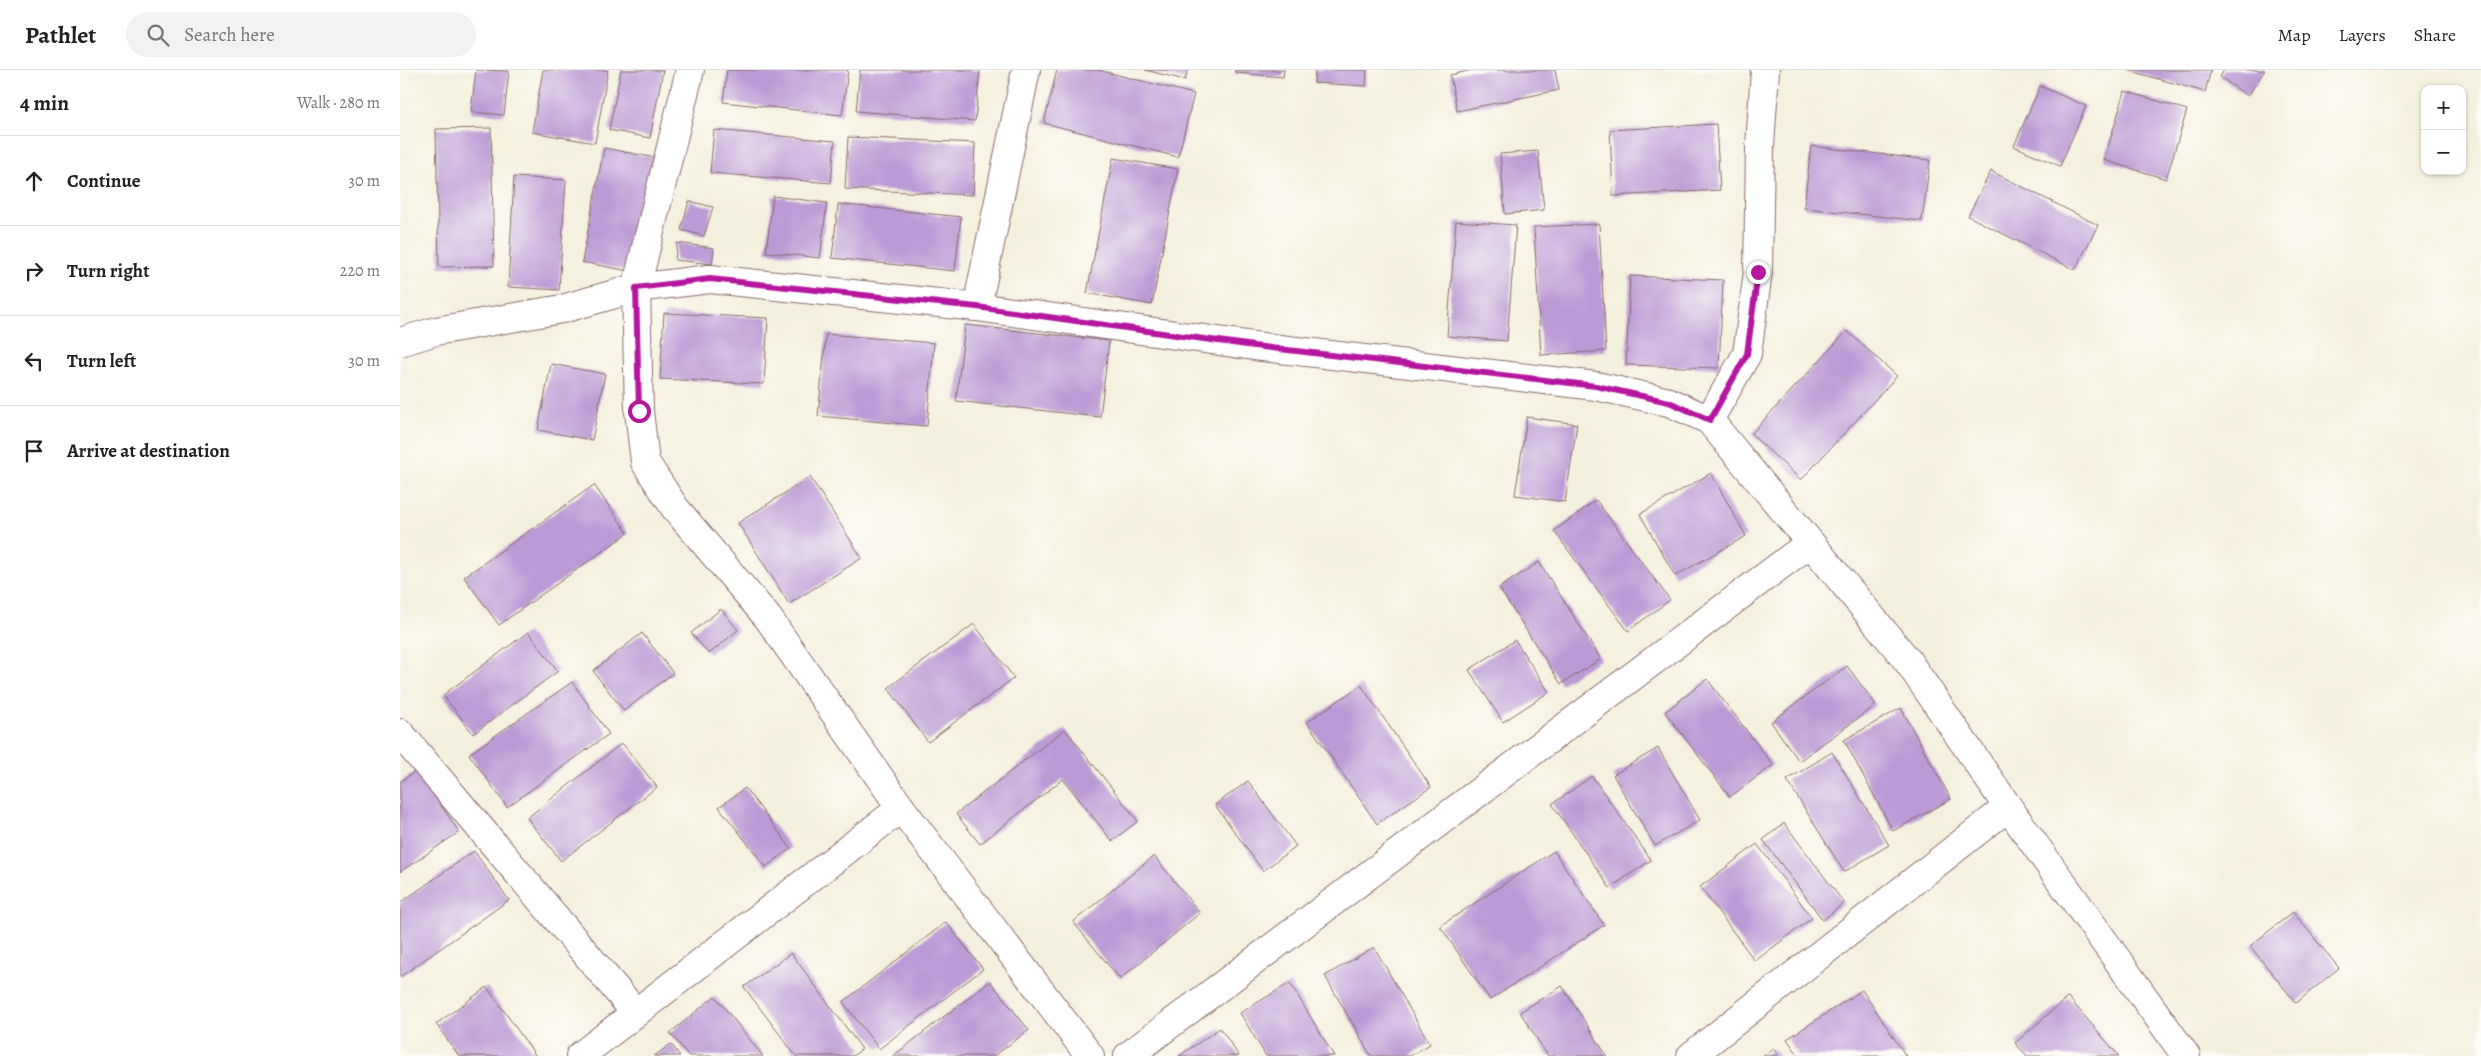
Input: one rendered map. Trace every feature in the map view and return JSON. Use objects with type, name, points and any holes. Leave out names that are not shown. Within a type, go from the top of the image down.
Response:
[{"type":"street","points":[[690,70],[636,288],[639,411],[645,462],[675,508],[768,618],[901,808],[1090,1056]]},
{"type":"street","points":[[977,307],[1026,70]]},
{"type":"street","points":[[1710,420],[1747,354],[1758,272],[1760,146],[1764,70]]},
{"type":"street","points":[[400,342],[436,331],[562,309],[636,288],[710,279],[977,307],[1254,346],[1596,386],[1669,402],[1710,420],[1908,660],[2008,807],[2186,1056]]},
{"type":"street","points":[[1128,1056],[1810,542]]},
{"type":"street","points":[[400,733],[636,1013]]},
{"type":"street","points":[[1691,1056],[2008,807]]},
{"type":"street","points":[[580,1056],[901,808]]},
{"type":"building","points":[[476,70],[509,71],[504,115],[471,112]]},
{"type":"building","points":[[543,70],[608,70],[595,143],[532,132]]},
{"type":"building","points":[[621,70],[663,70],[650,138],[609,130]]},
{"type":"building","points":[[727,70],[848,70],[842,115],[723,102]]},
{"type":"building","points":[[860,70],[980,70],[975,121],[856,111]]},
{"type":"building","points":[[1057,70],[1098,70],[1194,94],[1178,157],[1044,123]]},
{"type":"building","points":[[1145,70],[1188,70],[1185,80]]},
{"type":"building","points":[[1235,70],[1284,70],[1283,77],[1235,73]]},
{"type":"building","points":[[1315,70],[1367,70],[1366,86],[1314,83]]},
{"type":"building","points":[[1472,70],[1555,70],[1559,90],[1457,111],[1450,75]]},
{"type":"building","points":[[2127,70],[2211,70],[2205,92]]},
{"type":"building","points":[[2224,70],[2265,70],[2248,96],[2220,77]]},
{"type":"building","points":[[2040,86],[2086,106],[2060,166],[2014,146]]},
{"type":"building","points":[[2125,91],[2187,110],[2166,179],[2104,160]]},
{"type":"building","points":[[1716,124],[1720,190],[1613,196],[1610,130]]},
{"type":"building","points":[[491,128],[494,266],[439,267],[436,129]]},
{"type":"building","points":[[714,130],[835,141],[831,183],[710,173]]},
{"type":"building","points":[[848,137],[975,143],[973,195],[845,189]]},
{"type":"building","points":[[1811,146],[1930,160],[1922,221],[1804,208]]},
{"type":"building","points":[[604,148],[656,158],[634,272],[582,262]]},
{"type":"building","points":[[1538,151],[1544,210],[1505,214],[1500,154]]},
{"type":"building","points":[[1113,158],[1178,169],[1152,305],[1087,293]]},
{"type":"building","points":[[1991,171],[2098,225],[2075,270],[1968,216]]},
{"type":"building","points":[[514,177],[566,180],[559,290],[508,287]]},
{"type":"building","points":[[773,196],[827,203],[820,258],[766,252]]},
{"type":"building","points":[[689,201],[713,207],[704,236],[681,230]]},
{"type":"building","points":[[838,204],[961,217],[955,271],[832,258]]},
{"type":"building","points":[[1456,221],[1516,225],[1507,341],[1447,336]]},
{"type":"building","points":[[1599,224],[1606,351],[1541,355],[1534,227]]},
{"type":"building","points":[[677,243],[714,248],[712,264],[675,260]]},
{"type":"building","points":[[1630,276],[1723,280],[1719,368],[1626,365]]},
{"type":"building","points":[[664,313],[768,318],[764,384],[660,379]]},
{"type":"building","points":[[965,325],[1109,341],[1100,417],[956,401]]},
{"type":"building","points":[[1847,331],[1897,376],[1801,480],[1751,434]]},
{"type":"building","points":[[826,334],[934,343],[927,426],[818,416]]},
{"type":"building","points":[[551,364],[605,374],[592,440],[538,430]]},
{"type":"building","points":[[1527,417],[1577,424],[1565,502],[1515,495]]},
{"type":"building","points":[[1711,473],[1746,536],[1675,576],[1640,514]]},
{"type":"building","points":[[810,477],[862,558],[789,604],[738,523]]},
{"type":"building","points":[[594,485],[628,533],[499,625],[464,577]]},
{"type":"building","points":[[1596,500],[1670,600],[1628,631],[1554,531]]},
{"type":"building","points":[[1539,562],[1601,659],[1561,684],[1499,588]]},
{"type":"building","points":[[721,609],[738,630],[709,654],[691,633]]},
{"type":"building","points":[[974,624],[1014,678],[928,742],[888,688]]},
{"type":"building","points":[[528,632],[558,671],[473,734],[443,695]]},
{"type":"building","points":[[642,633],[673,673],[624,711],[593,671]]},
{"type":"building","points":[[1515,640],[1549,692],[1503,722],[1469,670]]},
{"type":"building","points":[[1847,666],[1876,705],[1799,761],[1771,722]]},
{"type":"building","points":[[1707,679],[1773,765],[1730,797],[1665,712]]},
{"type":"building","points":[[572,682],[609,734],[507,807],[469,754]]},
{"type":"building","points":[[1361,685],[1431,787],[1377,824],[1307,722]]},
{"type":"building","points":[[1901,708],[1951,799],[1893,831],[1844,740]]},
{"type":"building","points":[[1065,729],[1138,821],[1112,841],[1063,779],[980,844],[956,814]]},
{"type":"building","points":[[622,743],[657,787],[561,861],[527,818]]},
{"type":"building","points":[[1658,748],[1700,820],[1655,846],[1613,775]]},
{"type":"building","points":[[1832,752],[1889,845],[1844,872],[1787,780]]},
{"type":"building","points":[[417,770],[459,832],[400,872],[400,782]]},
{"type":"building","points":[[1592,776],[1651,860],[1610,888],[1552,804]]},
{"type":"building","points":[[1248,781],[1296,846],[1263,871],[1215,805]]},
{"type":"building","points":[[745,788],[791,848],[766,867],[719,807]]},
{"type":"building","points":[[1784,823],[1844,903],[1823,920],[1763,840]]},
{"type":"building","points":[[1757,844],[1812,918],[1755,961],[1700,887]]},
{"type":"building","points":[[474,851],[509,900],[400,977],[400,903]]},
{"type":"building","points":[[1554,851],[1604,925],[1490,1000],[1440,926]]},
{"type":"building","points":[[1154,856],[1200,913],[1120,979],[1073,922]]},
{"type":"building","points":[[2293,912],[2339,968],[2296,1003],[2250,946]]},
{"type":"building","points":[[946,922],[983,969],[879,1049],[843,1002]]},
{"type":"building","points":[[1374,947],[1430,1044],[1410,1056],[1371,1056],[1325,976]]},
{"type":"building","points":[[791,953],[862,1049],[853,1056],[796,1056],[744,987]]},
{"type":"building","points":[[990,981],[1029,1030],[994,1056],[893,1056]]},
{"type":"building","points":[[1290,983],[1334,1056],[1266,1056],[1240,1013]]},
{"type":"building","points":[[1562,986],[1607,1056],[1548,1056],[1520,1012]]},
{"type":"building","points":[[487,987],[536,1056],[459,1056],[436,1024]]},
{"type":"building","points":[[1862,990],[1906,1056],[1799,1056],[1787,1039]]},
{"type":"building","points":[[715,996],[763,1056],[689,1056],[670,1033]]},
{"type":"building","points":[[2068,997],[2119,1056],[2027,1056],[2015,1043]]},
{"type":"building","points":[[1220,1028],[1239,1056],[1179,1056]]},
{"type":"building","points":[[671,1044],[680,1056],[654,1056]]},
{"type":"building","points":[[1774,1049],[1778,1056],[1762,1056]]},
{"type":"route","points":[[639,411],[636,288],[710,279],[977,307],[1254,346],[1596,386],[1669,402],[1710,420],[1747,354],[1758,272]]}]
